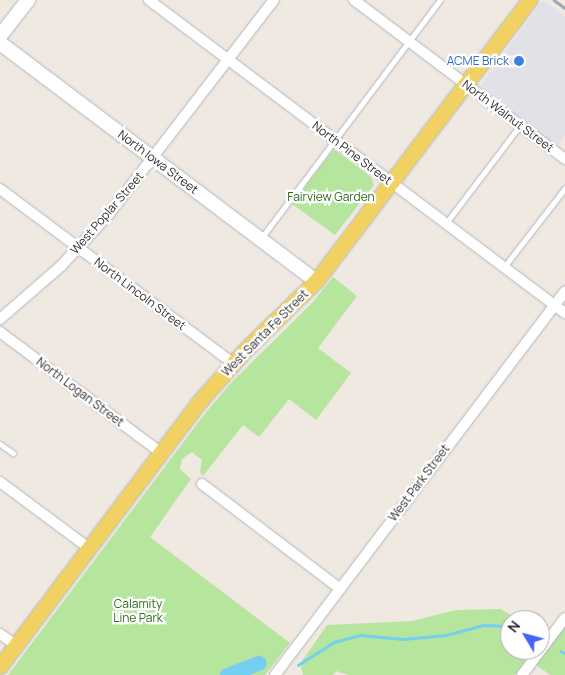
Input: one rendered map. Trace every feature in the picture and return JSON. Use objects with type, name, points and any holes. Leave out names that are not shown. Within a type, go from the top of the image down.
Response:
[{"type":"main road","name":"West Santa Fe Street","points":[[0,666],[160,452],[233,363],[316,281],[529,0]]},
{"type":"street","points":[[0,36],[28,0]]},
{"type":"street","name":"North Pine Street","points":[[149,0],[565,313]]},
{"type":"street","name":"West Poplar Street","points":[[0,319],[78,248],[154,159],[274,0]]},
{"type":"street","name":"North Walnut Street","points":[[354,0],[565,159]]},
{"type":"street","name":"North Iowa Street","points":[[0,43],[316,281]]},
{"type":"street","name":"North Lincoln Street","points":[[0,189],[233,363]]},
{"type":"street","name":"West Park Street","points":[[275,675],[565,291]]},
{"type":"street","name":"North Logan Street","points":[[0,332],[160,452]]},
{"type":"street","points":[[0,482],[89,548]]},
{"type":"street","points":[[202,484],[340,588]]},
{"type":"street","points":[[522,675],[565,618]]},
{"type":"street","points":[[0,634],[16,645]]},
{"type":"lane","points":[[260,239],[411,43],[440,0]]},
{"type":"lane","points":[[446,224],[520,125]]},
{"type":"lane","points":[[504,267],[565,188]]},
{"type":"lane","points":[[0,444],[13,453]]},
{"type":"shaded area","points":[[543,0],[565,16],[565,136],[557,147],[484,93],[481,85]]},
{"type":"green space","name":"Fairview Garden","points":[[334,149],[371,177],[374,185],[335,235],[292,204]]},
{"type":"green space","name":"Calamity Line Park","points":[[333,277],[357,296],[318,348],[351,373],[316,420],[289,399],[259,437],[243,425],[203,476],[200,472],[202,460],[192,452],[182,459],[180,469],[191,479],[150,537],[290,643],[265,675],[8,675],[203,416],[230,384],[311,304]]},
{"type":"green space","points":[[500,609],[502,610],[500,610],[500,660],[526,660],[515,675],[348,675],[336,671],[333,675],[303,675],[302,661],[327,625],[412,621],[456,610]]},
{"type":"green space","points":[[565,625],[565,675],[550,675],[535,664],[538,660],[550,660],[550,644]]},
{"type":"waterway","points":[[298,665],[334,642],[360,635],[403,639],[446,635],[483,625],[500,626]]},
{"type":"waterway","points":[[561,651],[565,653]]},
{"type":"waterway","points":[[227,675],[259,663]]},
{"type":"railway","points":[[554,0],[565,8]]},
{"type":"place","name":"ACME Brick","points":[[519,61]]}]
